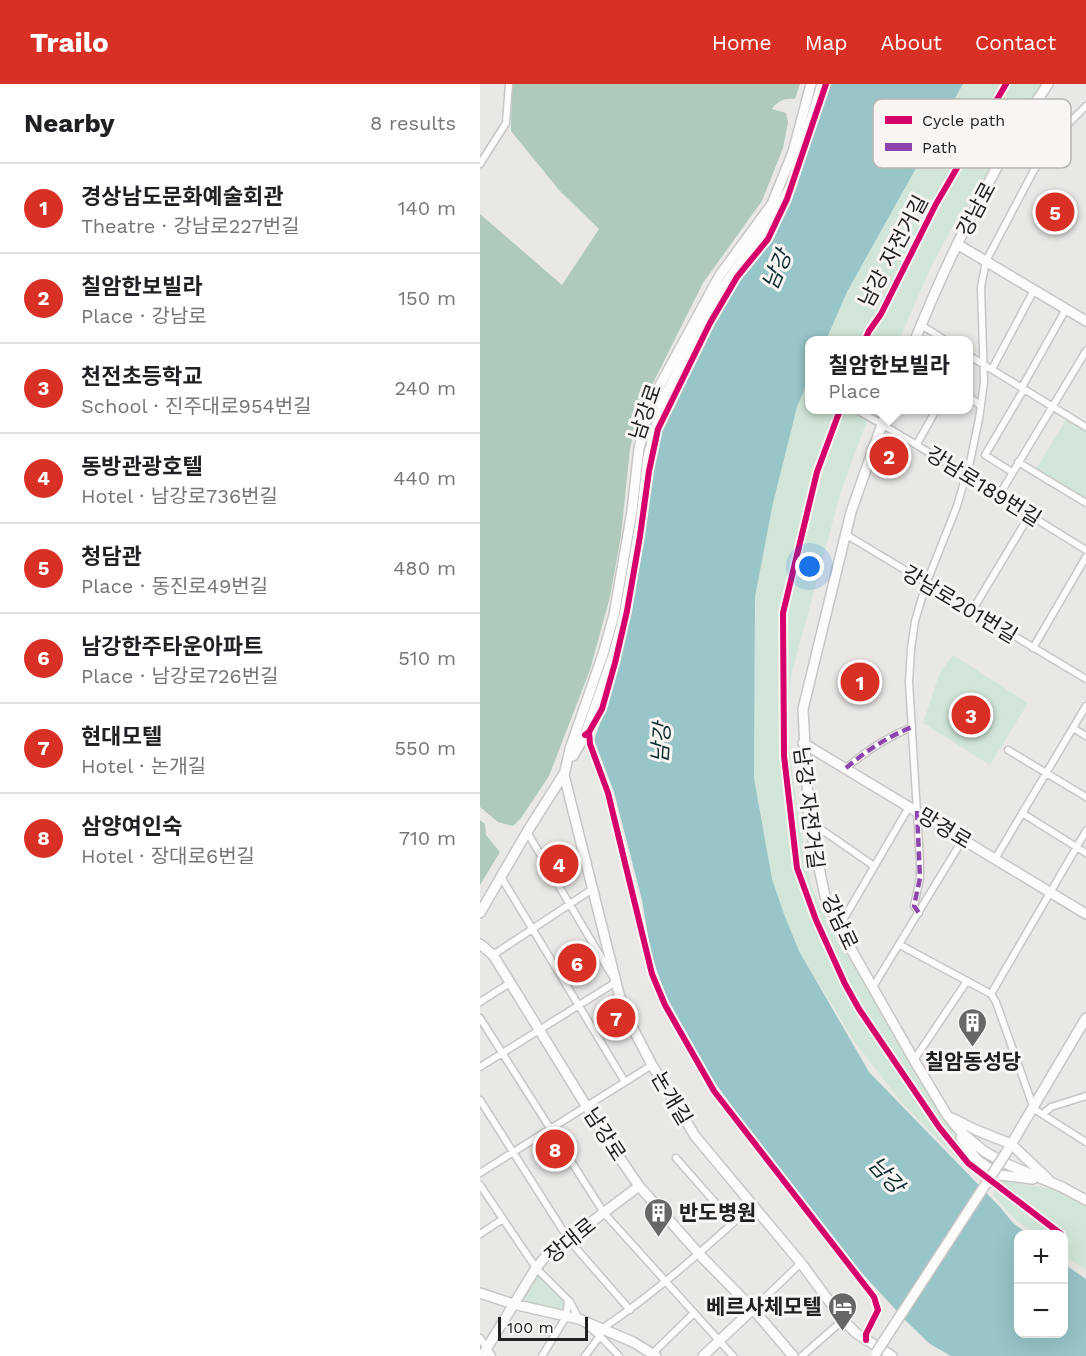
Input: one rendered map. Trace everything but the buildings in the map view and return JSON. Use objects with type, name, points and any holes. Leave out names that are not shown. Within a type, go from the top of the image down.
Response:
[{"type":"street","points":[[480,164],[506,123],[509,84]]},
{"type":"street","name":"남강로","points":[[564,775],[570,749],[614,615],[632,510],[639,448],[653,398],[720,275],[772,204],[793,152],[811,84]]},
{"type":"street","name":"남강로","points":[[480,913],[527,832],[564,775],[585,735],[613,657],[624,616],[641,518],[648,457],[663,400],[709,311],[778,210],[791,186],[822,84]]},
{"type":"street","name":"강남로","points":[[1038,99],[1048,84]]},
{"type":"street","points":[[1071,121],[1086,106]]},
{"type":"street","name":"강남로","points":[[917,336],[957,244],[997,168]]},
{"type":"street","points":[[919,913],[914,906],[920,878],[913,809],[910,649],[915,621],[926,584],[957,506],[981,406],[984,364],[981,287],[986,261],[1035,168]]},
{"type":"street","points":[[957,244],[1086,321]]},
{"type":"street","points":[[992,369],[1034,290]]},
{"type":"street","points":[[1023,388],[1066,309]]},
{"type":"street","points":[[921,325],[939,336]]},
{"type":"street","points":[[998,496],[1086,351]]},
{"type":"street","points":[[973,358],[1086,427]]},
{"type":"street","name":"강남로189번길","points":[[1012,472],[985,455],[1023,388]]},
{"type":"street","points":[[973,399],[981,406]]},
{"type":"street","name":"강남로189번길","points":[[864,414],[966,474],[1086,550]]},
{"type":"street","name":"강남로","points":[[886,414],[858,487],[803,709],[810,821],[825,896],[839,928],[914,1060],[951,1124],[977,1160],[999,1175],[1051,1182]]},
{"type":"street","points":[[916,444],[934,414]]},
{"type":"street","name":"강남로189번길","points":[[1018,462],[1086,503]]},
{"type":"street","points":[[972,611],[1029,516]]},
{"type":"street","name":"강남로201번길","points":[[845,534],[1033,648],[1086,556]]},
{"type":"street","points":[[1033,648],[1086,679]]},
{"type":"street","points":[[995,859],[1086,706]]},
{"type":"street","points":[[846,768],[876,745],[912,727]]},
{"type":"street","points":[[1073,728],[1086,736]]},
{"type":"street","name":"망경로","points":[[804,743],[1086,913]]},
{"type":"street","points":[[1008,750],[1086,797]]},
{"type":"street","name":"논개길","points":[[564,775],[616,983],[627,1017],[652,1065],[695,1136],[801,1263],[843,1320],[856,1334],[892,1356]]},
{"type":"street","points":[[839,928],[874,866],[913,809]]},
{"type":"street","points":[[1022,813],[1086,853]]},
{"type":"street","points":[[810,821],[874,866]]},
{"type":"street","points":[[991,994],[1086,831]]},
{"type":"street","points":[[480,1067],[616,983],[527,832]]},
{"type":"street","points":[[873,987],[963,839]]},
{"type":"street","points":[[501,878],[625,1082]]},
{"type":"street","points":[[492,955],[594,888]]},
{"type":"street","name":"남강로","points":[[480,944],[492,955],[639,1186],[700,1255],[753,1309],[793,1356]]},
{"type":"street","points":[[900,945],[991,994],[996,1002],[1034,1109],[1086,1142]]},
{"type":"street","points":[[914,1060],[967,981]]},
{"type":"street","points":[[480,1002],[510,983]]},
{"type":"street","points":[[480,1018],[603,1213],[733,1356]]},
{"type":"street","points":[[875,1354],[1034,1109],[1086,1018]]},
{"type":"street","points":[[480,1173],[652,1065]]},
{"type":"street","points":[[1043,1114],[1051,1107],[1086,1096]]},
{"type":"street","points":[[480,1100],[569,1240],[630,1310]]},
{"type":"street","points":[[947,1115],[1011,1144],[1051,1182],[1086,1199]]},
{"type":"street","points":[[676,1158],[733,1223]]},
{"type":"street","points":[[480,1185],[536,1268],[568,1300],[579,1319]]},
{"type":"street","name":"장대로","points":[[484,1352],[545,1257],[639,1186]]},
{"type":"street","points":[[585,1356],[602,1332],[700,1255],[753,1205]]},
{"type":"street","points":[[480,1234],[503,1219]]},
{"type":"street","points":[[702,1356],[801,1263]]},
{"type":"street","points":[[480,1293],[513,1304],[579,1319],[654,1355],[693,1314]]},
{"type":"street","points":[[542,1356],[566,1317],[568,1300]]},
{"type":"street","points":[[802,1356],[843,1320]]},
{"type":"street","points":[[602,1332],[619,1356]]},
{"type":"street","points":[[480,1338],[484,1352],[492,1356]]},
{"type":"green space","points":[[512,84],[800,84],[795,99],[782,100],[772,109],[786,113],[788,122],[783,148],[762,201],[703,283],[639,411],[630,449],[621,536],[610,597],[590,670],[549,776],[521,818],[513,826],[498,822],[480,807],[480,214],[562,285],[599,229],[559,190],[511,131]]},
{"type":"green space","points":[[963,84],[1041,84],[1033,99],[955,99]]},
{"type":"green space","points":[[916,168],[997,168],[990,182],[959,215],[931,267],[901,336],[828,336],[847,292]]},
{"type":"green space","points":[[805,388],[805,414],[870,414],[841,491],[791,676],[787,733],[800,826],[812,888],[826,919],[973,1166],[969,1171],[902,1103],[854,1041],[799,951],[772,879],[754,778],[755,597],[773,503],[797,407]]},
{"type":"green space","points":[[1067,418],[1086,430],[1086,501],[1036,469]]},
{"type":"green space","points":[[953,655],[1028,703],[990,765],[923,723],[940,672]]},
{"type":"green space","points":[[480,820],[485,824],[486,835],[500,852],[480,885]]},
{"type":"green space","points":[[1000,1180],[1060,1190],[1086,1206],[1086,1270],[1068,1259],[1068,1230],[1030,1230],[1016,1220],[993,1195]]},
{"type":"green space","points":[[536,1268],[568,1300],[566,1317],[513,1304]]},
{"type":"water","name":"남강","points":[[826,84],[963,84],[955,99],[873,99],[873,168],[916,168],[847,292],[828,336],[805,336],[805,388],[797,407],[773,503],[755,597],[754,778],[772,879],[784,914],[799,951],[869,1072],[1013,1223],[1023,1230],[1014,1230],[1014,1338],[1068,1338],[1068,1267],[1086,1279],[1086,1356],[951,1356],[930,1344],[861,1272],[739,1116],[711,1077],[666,996],[651,954],[642,900],[614,792],[594,740],[612,691],[624,640],[655,419],[702,321],[786,197]]},
{"type":"marked path","points":[[846,768],[877,745],[912,727]]},
{"type":"marked path","points":[[917,811],[920,878],[914,906],[919,913]]},
{"type":"cycle path","points":[[589,732],[602,709],[627,611],[649,471],[658,429],[710,323],[737,277],[768,239],[787,199],[826,84]]},
{"type":"cycle path","name":"남강 자전거길","points":[[997,99],[1006,84]]},
{"type":"cycle path","name":"남강 자전거길","points":[[867,336],[881,314],[936,204],[957,168]]},
{"type":"cycle path","name":"남강 자전거길","points":[[839,414],[817,472],[783,613],[784,756],[797,868],[816,920],[845,984],[859,1009],[939,1127],[968,1163],[1056,1230]]},
{"type":"cycle path","points":[[585,735],[589,732],[590,744],[608,793],[652,974],[665,1005],[714,1091],[874,1297],[878,1310],[866,1334],[866,1340]]},
{"type":"place","name":"청담관","points":[[1055,212]]},
{"type":"place","name":"칠암한보빌라","points":[[889,456]]},
{"type":"place","name":"경상남도문화예술회관","points":[[860,682]]},
{"type":"place","name":"천전초등학교","points":[[971,715]]},
{"type":"place","name":"동방관광호텔","points":[[559,864]]},
{"type":"place","name":"남강한주타운아파트","points":[[577,963]]},
{"type":"place","name":"현대모텔","points":[[616,1018]]},
{"type":"place","name":"칠암동성당","points":[[973,1048]]},
{"type":"place","name":"삼양여인숙","points":[[555,1149]]},
{"type":"place","name":"반도병원","points":[[658,1238]]},
{"type":"place","name":"베르사체모텔","points":[[843,1332]]}]
